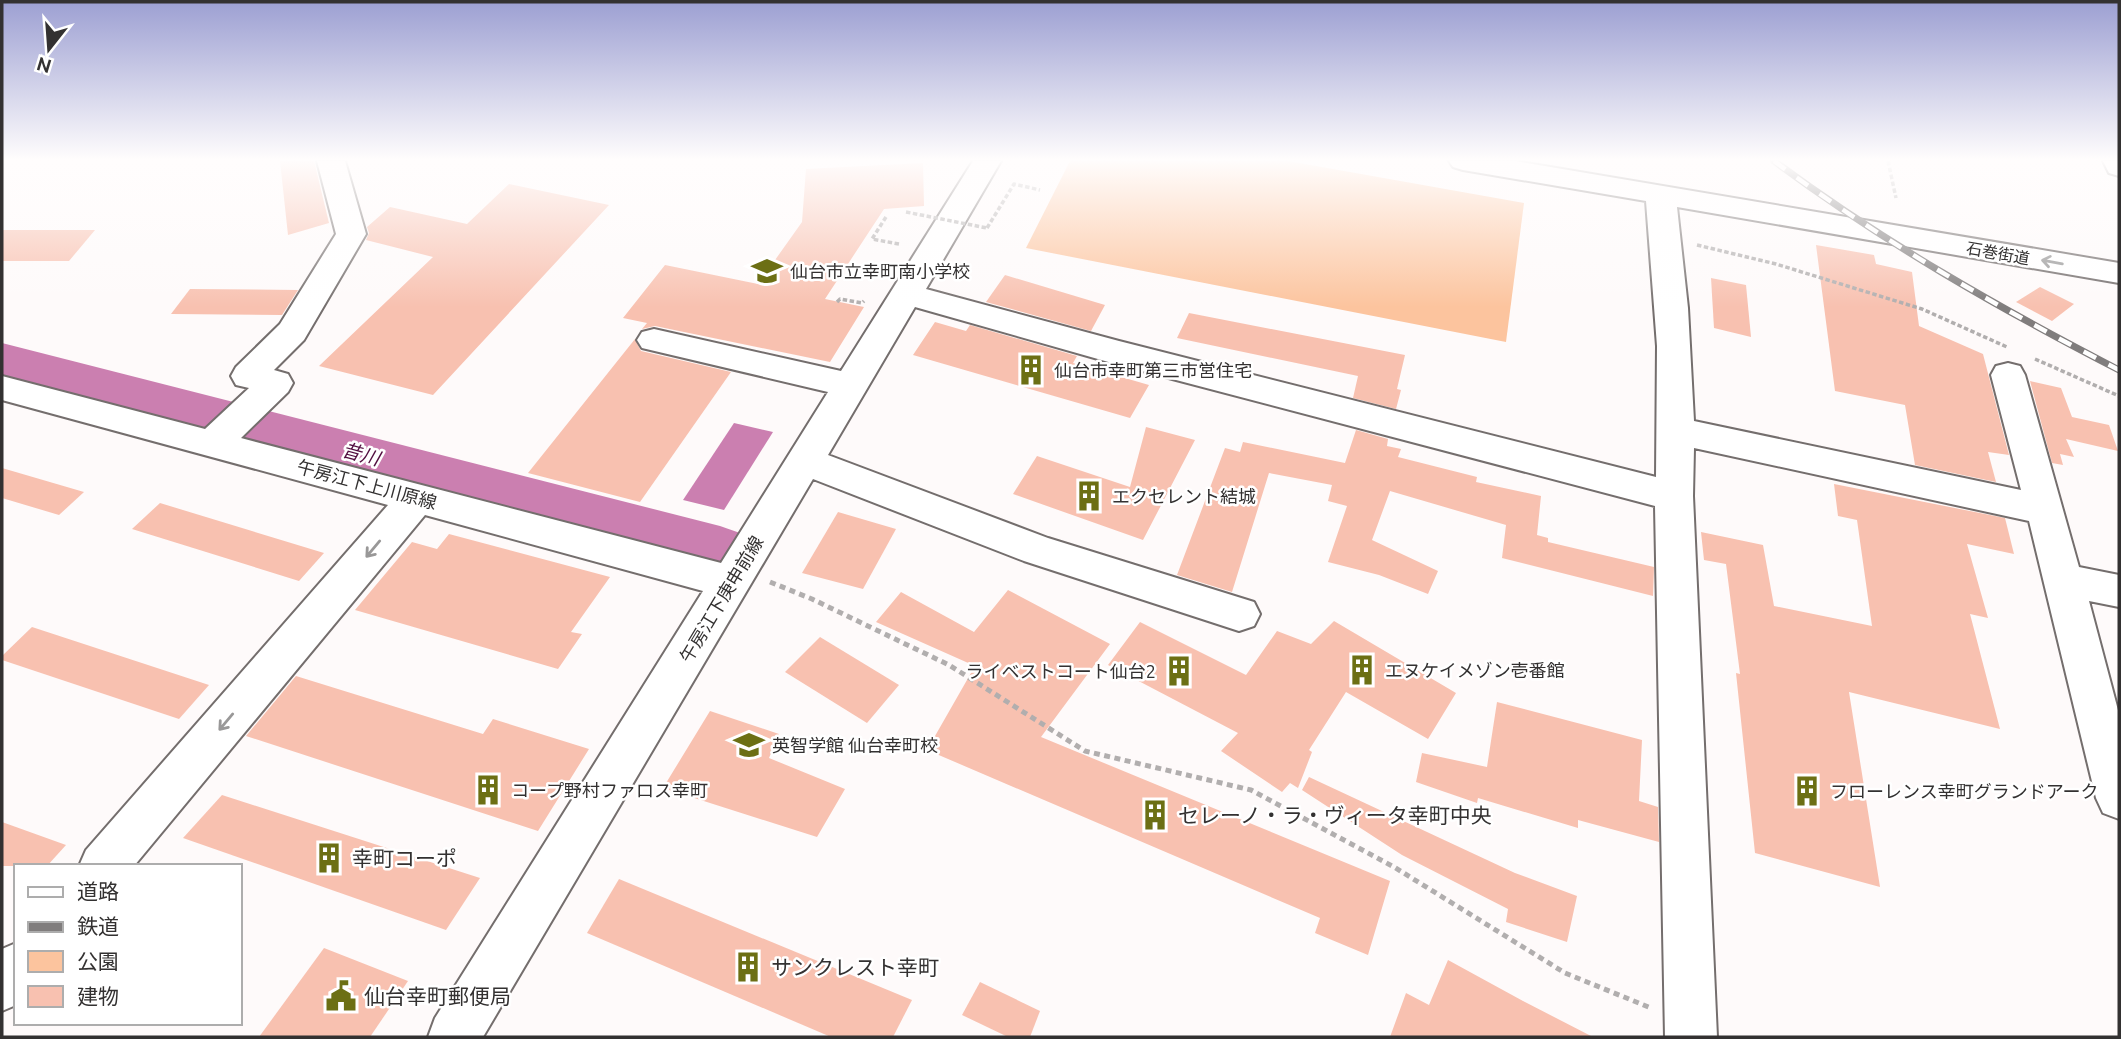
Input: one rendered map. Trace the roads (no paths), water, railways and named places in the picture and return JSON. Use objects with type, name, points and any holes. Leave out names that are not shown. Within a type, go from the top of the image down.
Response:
[{"type":"street","points":[[229,428],[276,383],[248,376],[292,332],[351,234],[344,209]]},
{"type":"street","name":"午房江下庚申前線","points":[[454,1037],[748,581],[805,461],[850,385],[887,294],[951,209]]},
{"type":"street","points":[[1662,209],[1678,431],[1674,496],[1691,1031]]},
{"type":"street","name":"石巻街道","points":[[1744,209],[2119,274]]},
{"type":"street","name":"石巻街道","points":[[1868,209],[2119,251]]},
{"type":"street","points":[[887,294],[1674,496]]},
{"type":"street","points":[[654,340],[850,385]]},
{"type":"street","points":[[2014,359],[2045,510],[2119,798]]},
{"type":"street","name":"午房江下上川原線","points":[[2,388],[229,428],[418,497],[748,581]]},
{"type":"street","points":[[1678,431],[2045,510]]},
{"type":"street","points":[[805,461],[1038,550],[1239,614]]},
{"type":"street","points":[[105,864],[418,497]]},
{"type":"street","points":[[2064,580],[2119,591]]},
{"type":"street","points":[[2,985],[14,970]]},
{"type":"waterway","name":"昔川","points":[[2,360],[720,549]]},
{"type":"railway","points":[[1843,209],[1942,273],[2119,370]]},
{"type":"place","name":"仙台市立幸町南小学校","points":[[767,271]]},
{"type":"place","name":"仙台市幸町第三市営住宅","points":[[1031,370]]},
{"type":"place","name":"エクセレント結城","points":[[1089,496]]},
{"type":"place","name":"エヌケイメゾン壱番館","points":[[1362,670]]},
{"type":"place","name":"ライベストコート仙台2","points":[[1179,671]]},
{"type":"place","name":"英智学館 仙台幸町校","points":[[749,745]]},
{"type":"place","name":"コープ野村ファロス幸町","points":[[488,790]]},
{"type":"place","name":"フローレンス幸町グランドアーク","points":[[1807,791]]},
{"type":"place","name":"セレーノ・ラ・ヴィータ幸町中央","points":[[1155,815]]},
{"type":"place","name":"幸町コーポ","points":[[329,858]]},
{"type":"place","name":"サンクレスト幸町","points":[[748,967]]},
{"type":"place","name":"仙台幸町郵便局","points":[[341,996]]}]
